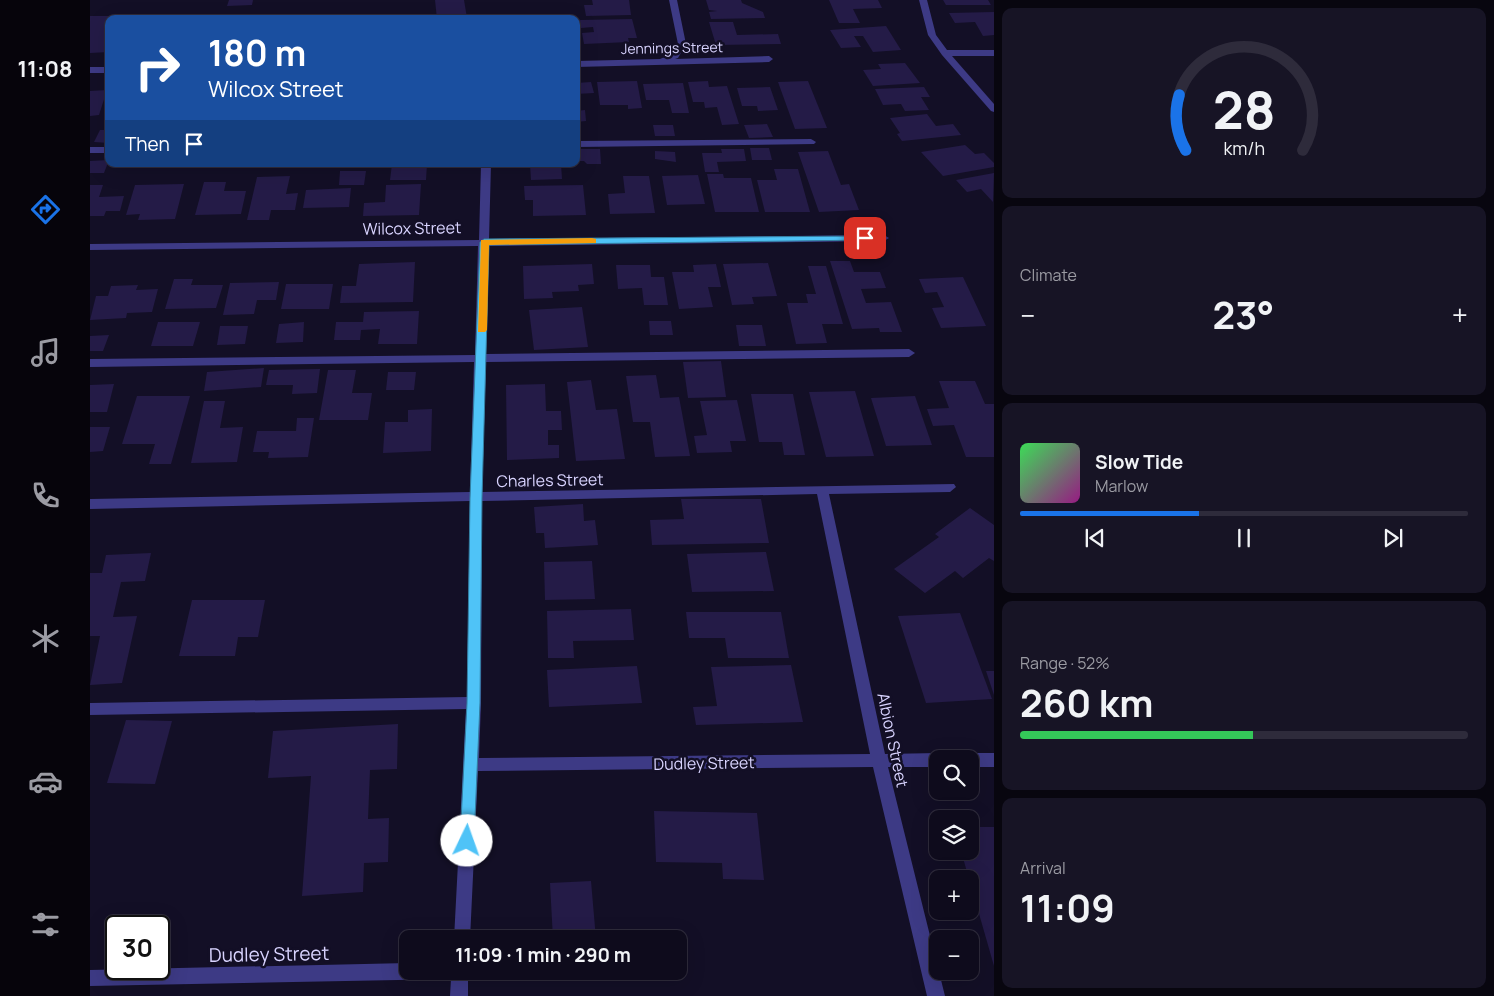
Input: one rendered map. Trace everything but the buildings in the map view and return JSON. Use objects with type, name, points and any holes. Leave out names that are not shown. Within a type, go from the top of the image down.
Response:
[{"type":"street","points":[[656,62],[675,56],[682,44],[673,0]]},
{"type":"street","points":[[923,0],[932,35],[945,53],[994,109]]},
{"type":"street","points":[[945,53],[994,53]]},
{"type":"street","name":"Jennings Street","points":[[580,64],[769,59]]},
{"type":"street","points":[[90,70],[105,70]]},
{"type":"street","points":[[580,144],[812,142]]},
{"type":"street","points":[[90,150],[105,150]]},
{"type":"street","points":[[463,930],[474,703],[476,498],[486,167]]},
{"type":"street","name":"Wilcox Street","points":[[90,247],[884,238]]},
{"type":"street","points":[[90,363],[908,354]]},
{"type":"street","name":"Charles Street","points":[[90,504],[476,498],[950,487]]},
{"type":"street","name":"Albion Street","points":[[822,490],[879,761],[936,996]]},
{"type":"street","points":[[90,709],[474,703]]},
{"type":"street","name":"Dudley Street","points":[[472,764],[929,760]]},
{"type":"street","points":[[979,760],[994,760]]},
{"type":"street","name":"Dudley Street","points":[[90,978],[399,972]]},
{"type":"street","points":[[459,996],[460,980]]},
{"type":"slow traffic","points":[[482,330],[484,242],[592,241]]},
{"type":"route","points":[[467,841],[474,703],[476,498],[484,242],[865,238]]}]
